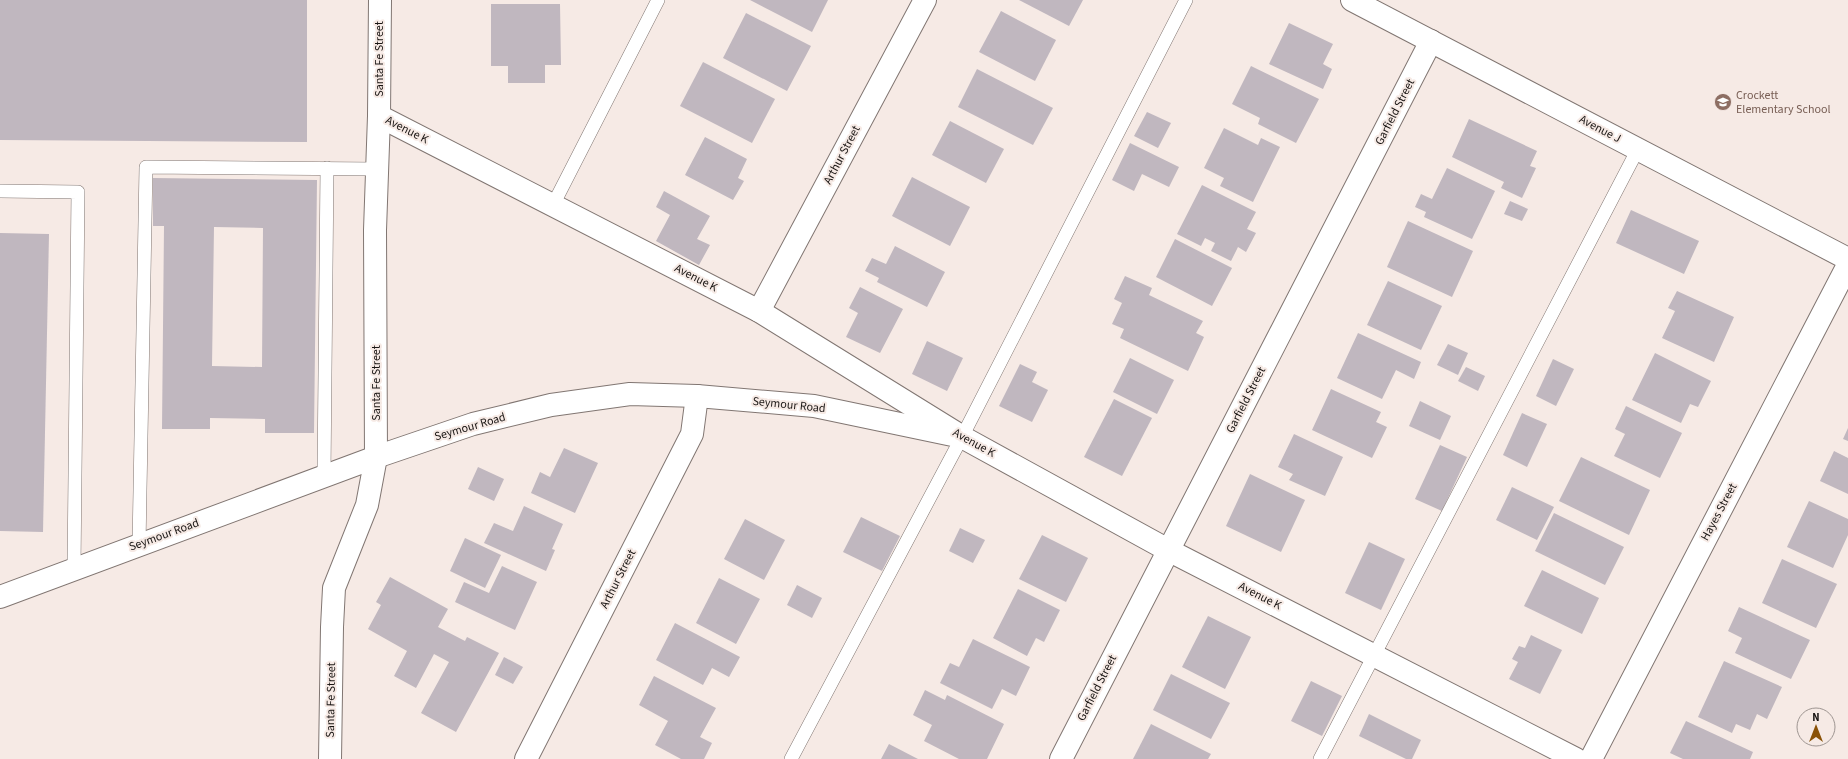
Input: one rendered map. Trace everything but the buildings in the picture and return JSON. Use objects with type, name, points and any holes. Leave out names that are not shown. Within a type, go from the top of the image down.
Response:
[{"type":"street","name":"Arthur Street","points":[[759,311],[925,0]]},
{"type":"street","name":"Avenue J","points":[[1352,0],[1848,259]]},
{"type":"street","name":"Santa Fe Street","points":[[333,758],[334,588],[367,504],[376,457],[375,230],[382,5]]},
{"type":"street","name":"Garfield Street","points":[[1061,759],[1431,41]]},
{"type":"street","name":"Avenue K","points":[[379,116],[759,311],[962,437],[1168,550],[1576,759]]},
{"type":"street","name":"Hayes Street","points":[[1591,759],[1848,265]]},
{"type":"street","name":"Seymour Road","points":[[0,597],[376,457],[473,424],[552,405],[630,394],[697,396],[814,406],[962,437]]},
{"type":"street","name":"Arthur Street","points":[[526,759],[692,434],[697,396]]},
{"type":"lane","points":[[553,205],[658,0]]},
{"type":"lane","points":[[790,759],[962,437],[1186,0]]},
{"type":"lane","points":[[1320,759],[1638,149]]},
{"type":"lane","points":[[139,545],[146,167],[377,169]]},
{"type":"lane","points":[[324,476],[327,168]]},
{"type":"lane","points":[[0,191],[78,192],[74,569]]},
{"type":"place","name":"Crockett Elementary School","points":[[1723,102]]}]
